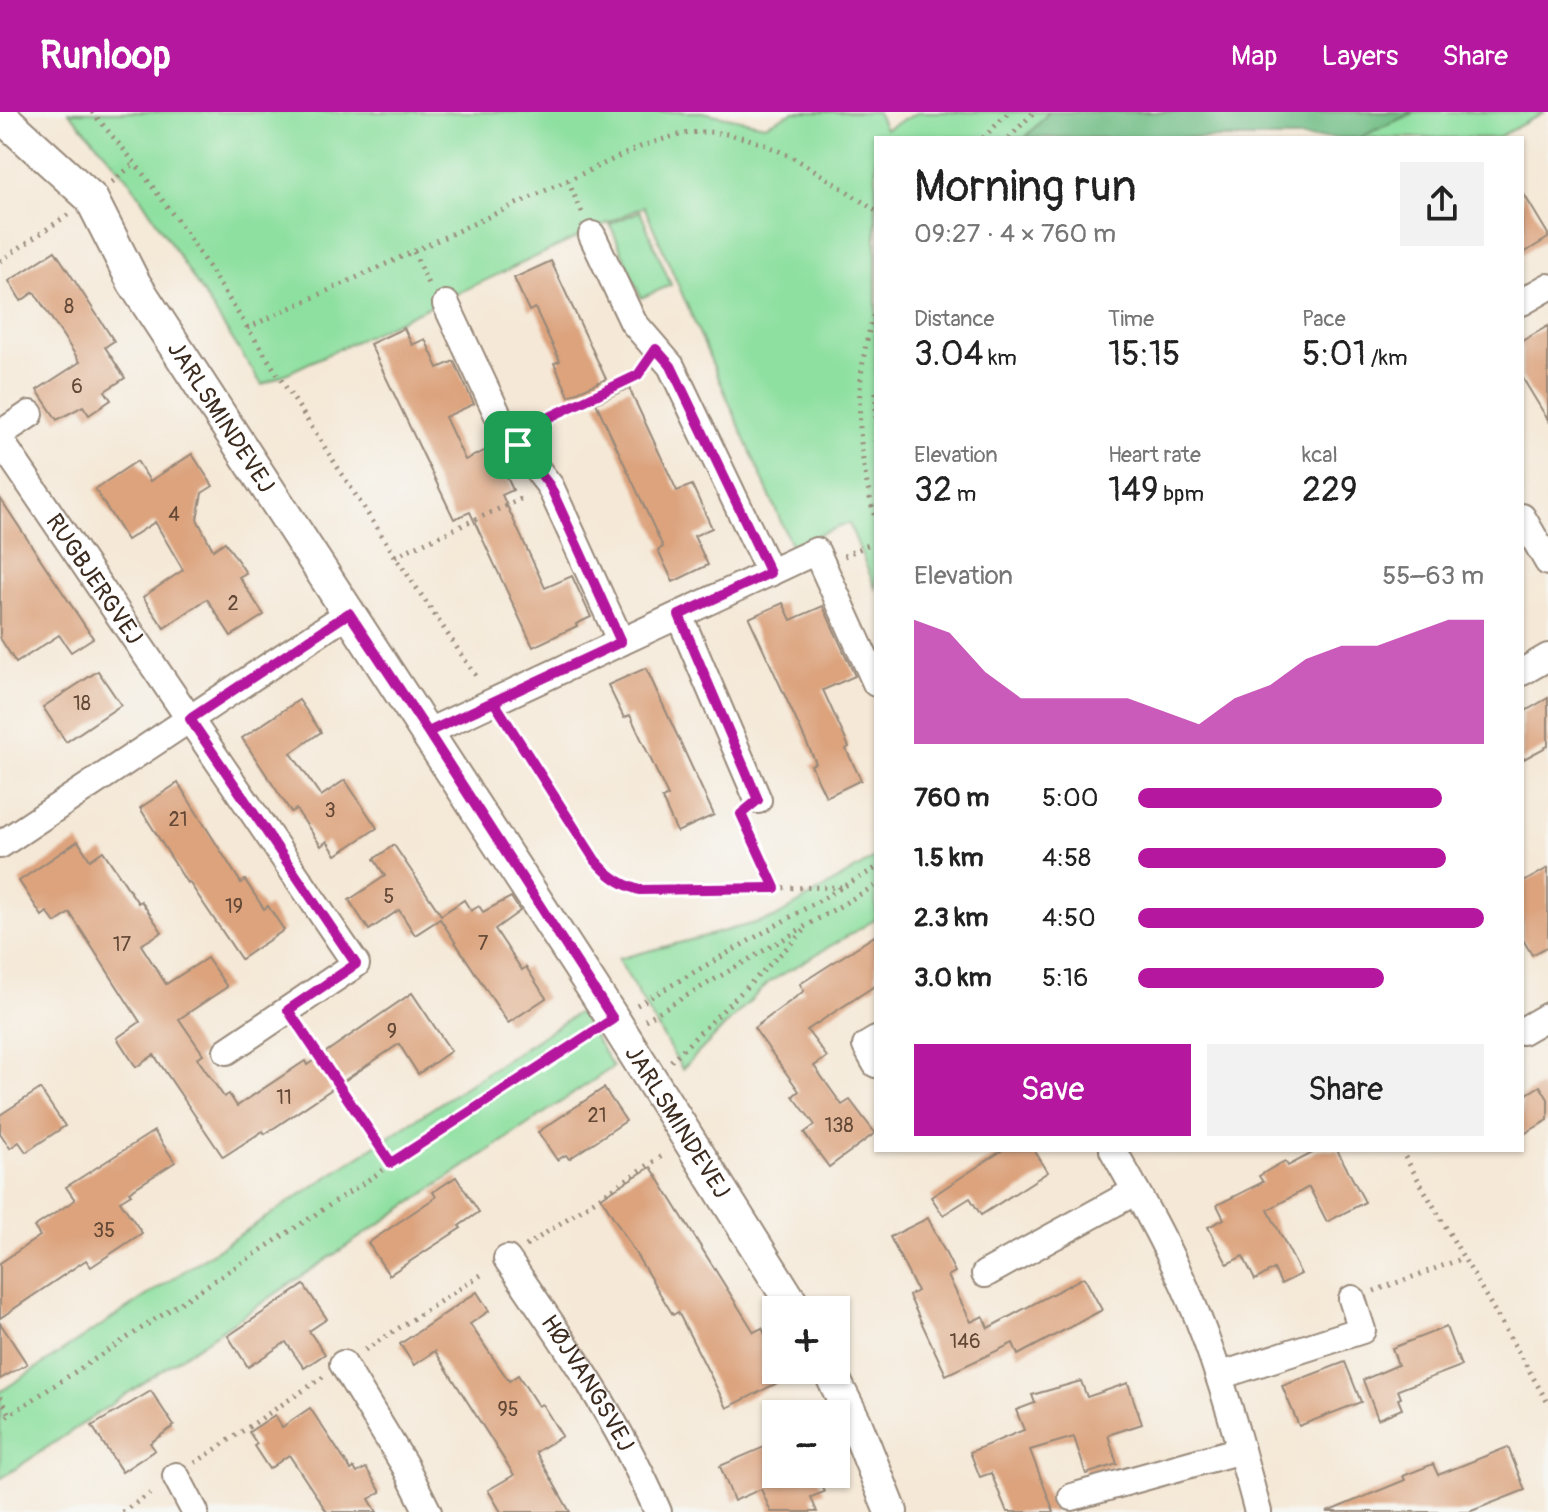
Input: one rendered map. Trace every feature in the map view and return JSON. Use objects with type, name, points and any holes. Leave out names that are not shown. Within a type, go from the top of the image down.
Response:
[{"type":"street","name":"JARLSMINDEVEJ","points":[[0,115],[91,198],[134,283],[618,1026],[787,1296]]},
{"type":"street","points":[[592,235],[633,322],[671,366],[770,573]]},
{"type":"street","points":[[1524,301],[1548,287]]},
{"type":"street","points":[[446,304],[503,426],[550,486],[621,642]]},
{"type":"street","name":"RUGBJERGVEJ","points":[[30,414],[0,437],[356,964],[227,1051]]},
{"type":"street","points":[[1524,520],[1548,562]]},
{"type":"street","points":[[428,732],[816,551],[874,679]]},
{"type":"street","points":[[0,845],[349,613]]},
{"type":"street","points":[[679,615],[758,800]]},
{"type":"street","points":[[1524,671],[1548,657]]},
{"type":"street","points":[[1524,1030],[1548,1016]]},
{"type":"street","points":[[874,1041],[866,1046],[874,1060]]},
{"type":"street","points":[[1114,1152],[1169,1251],[1197,1314],[1219,1376],[1258,1512]]},
{"type":"street","points":[[985,1274],[1136,1191]]},
{"type":"street","name":"HØJVANGSVEJ","points":[[507,1259],[580,1363],[641,1474],[658,1512]]},
{"type":"street","points":[[1219,1376],[1362,1330],[1352,1299]]},
{"type":"street","points":[[343,1364],[405,1466],[428,1512]]},
{"type":"street","points":[[836,1384],[855,1422],[891,1512]]},
{"type":"street","points":[[1072,1497],[1241,1450]]},
{"type":"street","points":[[176,1476],[195,1512]]},
{"type":"path","points":[[92,112],[135,163],[185,231],[595,860],[615,880],[639,890],[842,887]]},
{"type":"path","points":[[985,136],[1009,112]]},
{"type":"path","points":[[1011,136],[1034,112]]},
{"type":"path","points":[[247,328],[640,147],[672,136],[700,132],[749,141],[803,163],[874,210]]},
{"type":"path","points":[[568,181],[592,235]]},
{"type":"path","points":[[874,316],[862,363],[859,440],[865,484],[874,514]]},
{"type":"path","points":[[518,445],[535,424],[638,375],[656,349]]},
{"type":"path","points":[[395,556],[550,486]]},
{"type":"path","points":[[758,800],[741,814],[775,888]]},
{"type":"path","points":[[0,1421],[391,1163],[874,869]]},
{"type":"path","points":[[618,1026],[814,922],[874,886]]},
{"type":"path","points":[[651,1080],[814,922]]},
{"type":"path","points":[[288,1010],[391,1163]]},
{"type":"path","points":[[122,1512],[689,1138]]},
{"type":"path","points":[[1402,1152],[1548,1403]]},
{"type":"path","points":[[1352,1299],[1464,1258]]},
{"type":"path","points":[[0,1397],[10,1414]]},
{"type":"green space","points":[[69,112],[702,112],[765,125],[793,112],[877,112],[885,129],[919,112],[1545,112],[1501,136],[874,136],[874,585],[849,523],[791,545],[644,206],[262,385],[130,181]]},
{"type":"green space","points":[[1049,112],[1415,112],[1363,136],[1027,136]]},
{"type":"green space","points":[[640,211],[671,285],[641,298],[610,224]]},
{"type":"green space","points":[[874,858],[874,920],[768,983],[682,1069],[618,959],[774,918]]},
{"type":"green space","points":[[579,1012],[613,1067],[0,1479],[0,1392]]},
{"type":"building","points":[[1524,194],[1548,234],[1548,238],[1524,253]]},
{"type":"building","points":[[55,251],[114,341],[105,347],[125,378],[105,391],[111,400],[89,415],[83,406],[57,420],[37,390],[80,362],[34,292],[21,301],[9,281]]},
{"type":"building","points":[[551,261],[606,379],[569,396],[554,363],[560,361],[535,308],[529,311],[514,278]]},
{"type":"building","points":[[1548,326],[1548,420],[1524,380],[1524,340]]},
{"type":"building","points":[[404,328],[412,345],[425,339],[438,368],[454,361],[474,404],[445,417],[465,460],[493,447],[513,490],[502,495],[545,588],[572,576],[591,617],[577,626],[533,647],[470,512],[454,519],[370,344]]},
{"type":"building","points":[[629,388],[677,491],[692,485],[712,528],[694,536],[708,565],[673,582],[658,550],[663,547],[596,403]]},
{"type":"building","points":[[192,454],[213,486],[202,493],[197,519],[213,550],[225,542],[246,573],[239,577],[264,615],[231,636],[207,599],[164,628],[143,597],[183,570],[155,522],[127,540],[95,489],[137,461],[150,481]]},
{"type":"building","points":[[0,498],[93,638],[71,652],[59,635],[16,663],[0,638]]},
{"type":"building","points":[[783,603],[791,620],[823,606],[855,676],[823,690],[861,780],[826,797],[811,765],[816,763],[749,618]]},
{"type":"building","points":[[646,668],[714,815],[677,832],[662,799],[668,796],[630,715],[624,718],[608,685]]},
{"type":"building","points":[[98,671],[121,705],[66,742],[43,707]]},
{"type":"building","points":[[1548,698],[1548,746],[1524,759],[1524,712]]},
{"type":"building","points":[[299,700],[321,732],[291,753],[321,796],[345,780],[377,828],[336,855],[327,841],[321,846],[296,809],[291,812],[242,738]]},
{"type":"building","points":[[178,783],[241,883],[245,880],[264,909],[268,906],[284,930],[241,959],[187,883],[140,808]]},
{"type":"building","points":[[78,841],[90,860],[103,851],[162,932],[141,945],[166,984],[207,958],[227,987],[179,1019],[203,1054],[197,1058],[224,1097],[229,1094],[237,1106],[305,1061],[307,1065],[412,993],[451,1051],[418,1074],[399,1044],[265,1134],[263,1131],[223,1157],[154,1055],[136,1067],[117,1038],[140,1022],[70,913],[55,923],[47,912],[42,916],[19,881]]},
{"type":"building","points":[[394,845],[441,915],[464,900],[471,911],[479,906],[483,912],[511,897],[520,911],[495,929],[522,970],[526,967],[546,998],[508,1023],[440,919],[415,935],[399,910],[369,930],[349,900],[385,876],[374,859]]},
{"type":"building","points":[[1548,868],[1548,946],[1532,955],[1524,941],[1524,882]]},
{"type":"building","points":[[874,936],[874,986],[807,1030],[827,1057],[814,1066],[842,1105],[850,1100],[874,1132],[829,1167],[804,1133],[815,1125],[793,1096],[799,1091],[754,1028],[804,991],[800,984]]},
{"type":"building","points":[[1540,1086],[1548,1099],[1548,1120],[1524,1134],[1524,1096]]},
{"type":"building","points":[[604,1088],[626,1121],[569,1159],[566,1155],[557,1160],[538,1132]]},
{"type":"building","points":[[40,1089],[65,1126],[26,1152],[19,1142],[10,1148],[0,1133],[0,1115]]},
{"type":"building","points":[[154,1131],[175,1162],[120,1201],[142,1233],[91,1267],[86,1260],[0,1318],[0,1263],[40,1236],[34,1227],[75,1200],[66,1187]]},
{"type":"building","points":[[1000,1152],[1035,1152],[1048,1172],[981,1215],[970,1198],[943,1215],[931,1197]]},
{"type":"building","points":[[1314,1152],[1338,1152],[1365,1202],[1327,1222],[1309,1187],[1268,1210],[1301,1274],[1281,1284],[1274,1269],[1255,1280],[1243,1256],[1227,1264],[1208,1227],[1224,1219],[1217,1205],[1263,1182],[1259,1176],[1272,1168],[1285,1161],[1288,1166]]},
{"type":"building","points":[[651,1167],[754,1332],[762,1328],[762,1384],[775,1384],[727,1408],[678,1312],[673,1315],[601,1197]]},
{"type":"building","points":[[456,1177],[479,1212],[459,1226],[461,1228],[389,1275],[368,1243],[436,1197],[433,1192]]},
{"type":"building","points":[[928,1218],[955,1272],[948,1276],[971,1322],[983,1316],[988,1328],[1084,1277],[1102,1310],[1018,1355],[1013,1343],[946,1375],[909,1296],[917,1291],[890,1237]]},
{"type":"building","points":[[304,1285],[327,1319],[309,1331],[325,1354],[304,1368],[286,1342],[248,1367],[228,1336]]},
{"type":"building","points":[[477,1292],[489,1311],[470,1324],[509,1381],[518,1375],[538,1406],[542,1404],[562,1436],[536,1452],[570,1512],[501,1512],[488,1490],[514,1475],[435,1351],[414,1365],[400,1344]]},
{"type":"building","points":[[0,1323],[27,1364],[0,1379]]},
{"type":"building","points":[[1446,1327],[1461,1366],[1398,1390],[1402,1409],[1378,1419],[1363,1380],[1398,1365],[1392,1348]]},
{"type":"building","points":[[1345,1362],[1361,1402],[1299,1426],[1282,1386]]},
{"type":"building","points":[[1081,1381],[1087,1397],[1128,1383],[1142,1424],[1108,1435],[1117,1464],[1086,1474],[1074,1437],[1030,1450],[1054,1512],[1007,1512],[991,1473],[980,1477],[970,1452],[1024,1430],[1016,1410],[1035,1403],[1032,1395]]},
{"type":"building","points":[[151,1391],[174,1426],[150,1443],[155,1450],[122,1472],[92,1426]]},
{"type":"building","points":[[310,1408],[351,1470],[354,1468],[357,1473],[366,1468],[381,1492],[369,1499],[377,1512],[327,1512],[289,1455],[269,1469],[254,1446],[257,1444],[249,1432],[275,1415],[282,1427]]},
{"type":"building","points":[[1508,1447],[1525,1490],[1469,1512],[1327,1512],[1405,1480],[1403,1476],[1433,1464],[1438,1475]]},
{"type":"building","points":[[762,1448],[762,1488],[822,1488],[824,1492],[811,1497],[817,1512],[771,1512],[761,1489],[734,1501],[720,1466]]},
{"type":"route","points":[[518,445],[535,424],[638,375],[656,349],[671,366],[770,573],[679,615],[758,800],[741,814],[775,888],[639,890],[627,886],[615,880],[595,860],[494,702],[428,732],[613,1019],[391,1163],[288,1010],[356,964],[190,719],[349,613],[428,732],[621,642],[550,486],[518,445]]}]
